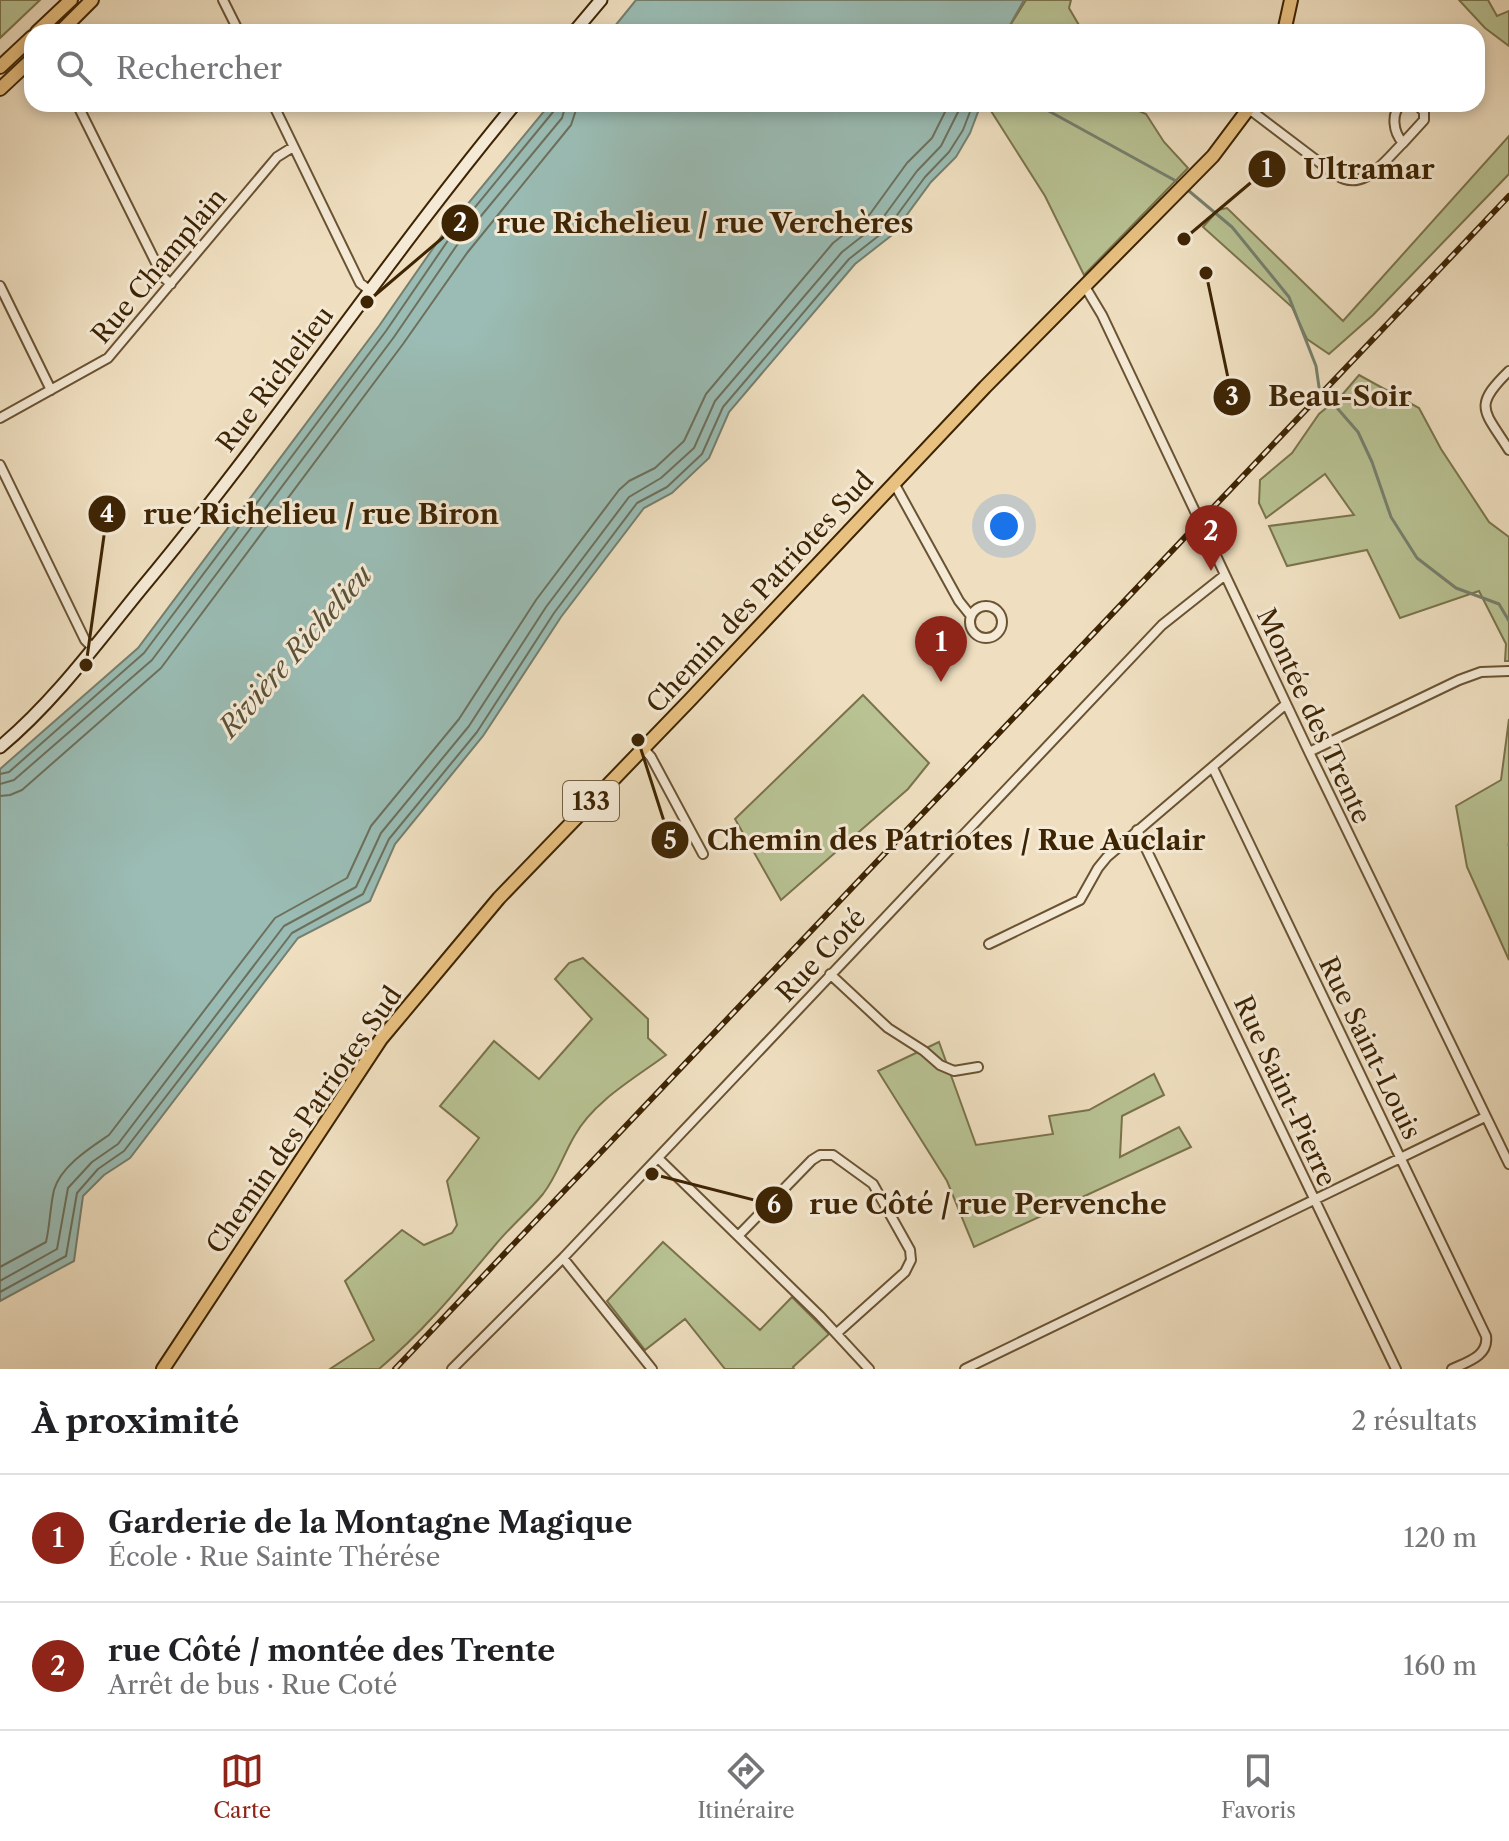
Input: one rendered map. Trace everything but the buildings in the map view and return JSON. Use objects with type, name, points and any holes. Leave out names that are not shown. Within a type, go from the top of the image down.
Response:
[{"type":"main road","points":[[46,24],[71,0]]},
{"type":"main road","points":[[68,24],[92,0]]},
{"type":"main road","points":[[581,24],[601,0]]},
{"type":"main road","points":[[1286,24],[1291,0]]},
{"type":"main road","points":[[0,67],[24,44]]},
{"type":"main road","points":[[0,89],[24,66]]},
{"type":"main road","name":"Rue Richelieu","points":[[0,747],[42,707],[196,522],[442,193],[508,112]]},
{"type":"main road","name":"Chemin des Patriotes Sud","points":[[163,1369],[390,1027],[515,879],[1084,285],[1205,164],[1246,112]]},
{"type":"street","points":[[223,0],[235,24]]},
{"type":"street","points":[[81,112],[163,277],[171,284]]},
{"type":"street","points":[[277,112],[360,283],[369,290]]},
{"type":"street","points":[[1256,112],[1336,175],[1348,181],[1366,179],[1424,120],[1424,112]]},
{"type":"street","points":[[1396,112],[1396,133],[1403,143]]},
{"type":"street","name":"Rue Champlain","points":[[0,418],[108,358],[277,157],[293,147]]},
{"type":"street","name":"Montée des Trente","points":[[1084,285],[1109,328],[1286,704],[1509,1164]]},
{"type":"street","points":[[0,286],[51,390]]},
{"type":"street","points":[[1509,371],[1489,391],[1485,404],[1487,414],[1509,450]]},
{"type":"street","points":[[0,465],[85,640],[93,648]]},
{"type":"street","points":[[894,483],[959,601],[971,616],[973,631],[981,638],[996,636],[1002,627],[1002,616],[989,606],[979,608],[971,616]]},
{"type":"street","name":"Rue Coté","points":[[452,1369],[563,1258],[1162,625],[1225,575]]},
{"type":"street","points":[[1309,752],[1459,680],[1488,671],[1509,671]]},
{"type":"street","points":[[989,944],[1080,900],[1102,862],[1286,704]]},
{"type":"street","points":[[643,748],[651,757],[703,854]]},
{"type":"street","name":"Rue Saint-Louis","points":[[1213,768],[1486,1338],[1486,1346],[1476,1357],[1452,1369]]},
{"type":"street","name":"Rue Saint-Pierre","points":[[1137,830],[1396,1369]]},
{"type":"street","points":[[830,974],[888,1028],[940,1065],[954,1071],[978,1067]]},
{"type":"street","points":[[967,1368],[1485,1117]]},
{"type":"street","points":[[738,1236],[817,1156],[835,1156],[870,1180],[909,1247],[911,1260],[905,1272],[837,1333]]},
{"type":"street","points":[[658,1158],[837,1333],[869,1369]]},
{"type":"street","points":[[563,1258],[652,1369]]},
{"type":"green space","points":[[0,0],[40,0],[0,38]]},
{"type":"green space","points":[[1026,0],[1071,0],[1069,8],[1078,24],[1011,24]]},
{"type":"green space","points":[[1459,0],[1488,0],[1497,16],[1509,11],[1509,46],[1485,28],[1485,24],[1481,24]]},
{"type":"green space","points":[[992,112],[1141,112],[1188,168],[1084,275],[1045,196]]},
{"type":"green space","points":[[1509,136],[1509,174],[1373,315],[1329,354],[1307,339],[1292,307],[1203,227],[1218,210],[1227,208],[1343,321]]},
{"type":"green space","points":[[1359,375],[1419,408],[1441,449],[1489,522],[1509,537],[1509,661],[1505,661],[1506,644],[1479,591],[1400,618],[1367,550],[1287,566],[1269,526],[1354,515],[1325,474],[1266,518],[1259,503],[1260,480],[1292,453],[1319,414],[1342,395]]},
{"type":"green space","points":[[863,695],[929,763],[908,789],[781,900],[735,819]]},
{"type":"green space","points":[[1509,719],[1509,960],[1467,867],[1456,806],[1501,780]]},
{"type":"green space","points":[[583,958],[648,1019],[648,1038],[666,1055],[593,1111],[575,1135],[543,1194],[395,1355],[379,1369],[330,1369],[374,1340],[345,1281],[402,1230],[424,1245],[452,1233],[457,1225],[447,1181],[479,1138],[440,1106],[494,1041],[539,1079],[592,1019],[555,979],[569,963]]},
{"type":"green space","points":[[939,1042],[976,1145],[1053,1134],[1049,1116],[1089,1110],[1154,1074],[1164,1095],[1122,1116],[1120,1157],[1179,1127],[1191,1147],[974,1247],[947,1181],[878,1071]]},
{"type":"green space","points":[[663,1242],[760,1330],[792,1297],[829,1334],[794,1369],[725,1369],[685,1319],[645,1350],[607,1301]]},
{"type":"water","points":[[636,0],[1024,0],[1010,24],[616,24]]},
{"type":"water","name":"Rivière Richelieu","points":[[543,112],[978,112],[956,157],[931,182],[892,235],[855,264],[729,412],[709,458],[672,493],[644,508],[561,617],[483,736],[395,844],[370,901],[298,938],[130,1158],[104,1175],[83,1196],[74,1261],[0,1301],[0,769],[138,648],[379,326],[443,234]]},
{"type":"waterway","points":[[1051,112],[1176,181]]},
{"type":"waterway","points":[[1189,191],[1232,227],[1289,297],[1316,366],[1319,387]]},
{"type":"waterway","points":[[1331,401],[1358,432],[1391,517],[1417,558],[1456,588],[1499,604],[1509,621]]},
{"type":"railway","points":[[395,1369],[1509,196]]},
{"type":"place","name":"Ultramar","points":[[1184,239]]},
{"type":"place","name":"Beau-Soir","points":[[1206,273]]},
{"type":"place","name":"rue Richelieu / rue Verchères","points":[[367,302]]},
{"type":"place","name":"rue Côté / montée des Trente","points":[[1211,571]]},
{"type":"place","name":"rue Richelieu / rue Biron","points":[[86,665]]},
{"type":"place","name":"Garderie de la Montagne Magique","points":[[941,682]]},
{"type":"place","name":"Chemin des Patriotes / Rue Auclair","points":[[638,740]]},
{"type":"place","name":"rue Côté / rue Pervenche","points":[[652,1174]]}]
